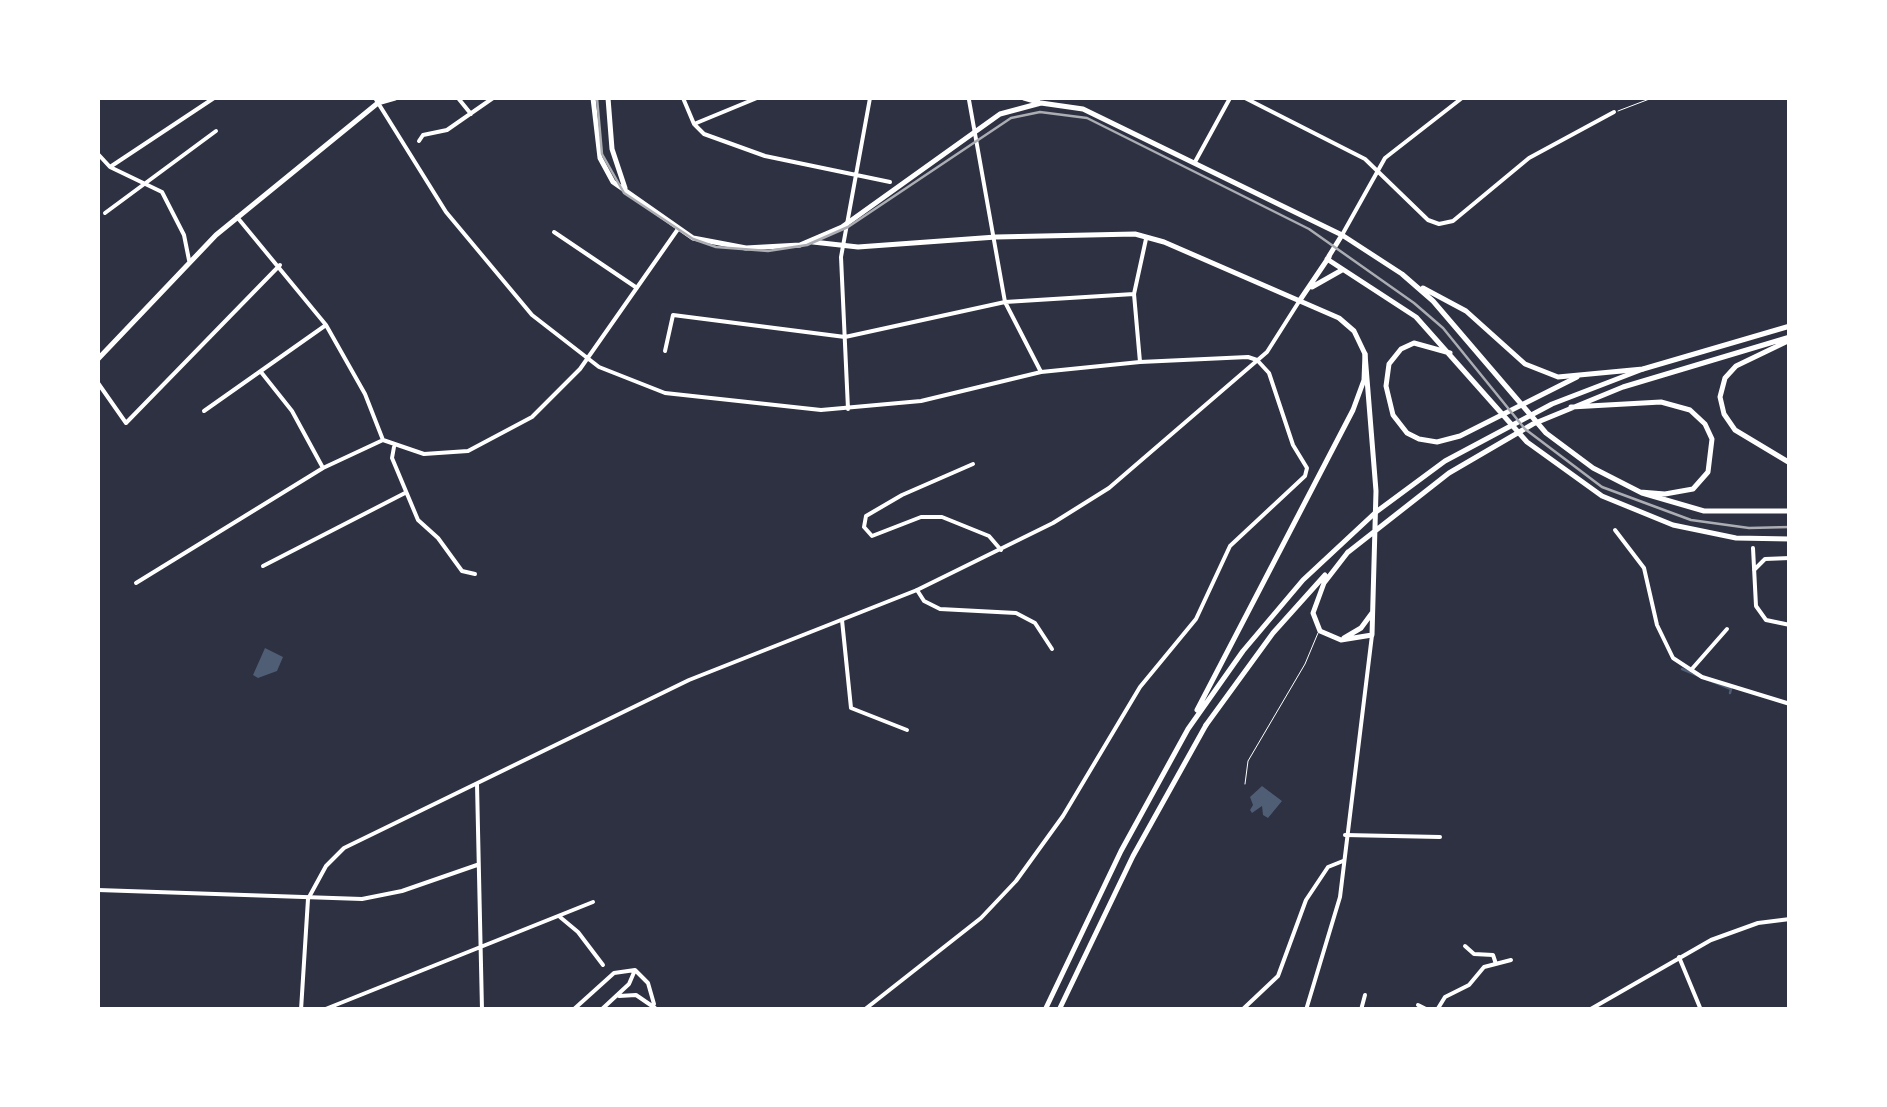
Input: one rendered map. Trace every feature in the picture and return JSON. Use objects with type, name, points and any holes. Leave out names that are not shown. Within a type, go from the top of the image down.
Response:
[{"type":"main road","points":[[98,359],[189,260],[237,217],[379,99],[395,98]]},
{"type":"main road","points":[[593,98],[602,164],[612,182],[678,229],[704,242],[785,248],[810,242],[846,224],[976,128],[1012,109],[1067,101],[1342,235],[1416,284],[1466,310],[1532,368],[1558,377],[1643,369]]},
{"type":"main road","points":[[608,98],[614,160],[626,191]]},
{"type":"main road","points":[[1023,98],[1041,104]]},
{"type":"main road","points":[[1300,300],[1342,235]]},
{"type":"main road","points":[[810,242],[1146,237],[1316,306],[1348,324],[1365,354],[1370,388],[1376,491],[1373,611],[1372,635],[1336,640],[1320,630],[1313,617],[1315,600],[1348,552]]},
{"type":"main road","points":[[1328,258],[1416,317],[1527,442],[1602,496],[1636,513],[1702,532],[1747,539],[1790,538]]},
{"type":"main road","points":[[1310,288],[1344,270]]},
{"type":"main road","points":[[1416,284],[1546,433],[1593,468],[1640,492],[1704,511],[1790,511]]},
{"type":"main road","points":[[1188,730],[1265,623],[1348,536],[1404,489],[1482,439],[1570,396],[1643,369],[1790,326]]},
{"type":"main road","points":[[1059,1010],[1142,840],[1206,725],[1273,633],[1348,552],[1404,506],[1490,447],[1571,406],[1790,339]]},
{"type":"main road","points":[[1790,339],[1736,366],[1726,378],[1720,397],[1724,414],[1735,430],[1790,463]]},
{"type":"main road","points":[[1458,360],[1434,346],[1407,345],[1389,364],[1388,399],[1401,427],[1419,439],[1443,441],[1473,430],[1580,376]]},
{"type":"main road","points":[[1045,1010],[1114,866],[1359,396],[1365,354]]},
{"type":"main road","points":[[1359,396],[1370,388]]},
{"type":"main road","points":[[1571,406],[1661,402],[1690,410],[1704,424],[1714,452],[1699,484],[1680,494],[1640,492]]},
{"type":"main road","points":[[1336,640],[1356,632],[1373,611]]},
{"type":"street","points":[[110,167],[214,98]]},
{"type":"street","points":[[458,98],[471,114]]},
{"type":"street","points":[[419,141],[423,135],[448,130],[493,98]]},
{"type":"street","points":[[682,98],[694,124],[704,134],[764,156],[890,182]]},
{"type":"street","points":[[694,124],[758,98]]},
{"type":"street","points":[[848,408],[842,244],[870,98]]},
{"type":"street","points":[[928,98],[1023,98]]},
{"type":"street","points":[[1195,162],[1230,98]]},
{"type":"street","points":[[1245,98],[1377,169],[1428,220],[1446,224],[1530,158],[1614,112]]},
{"type":"street","points":[[1342,235],[1377,169],[1462,98]]},
{"type":"street","points":[[379,99],[446,212],[532,315],[587,360],[665,393],[773,408],[848,408],[921,401],[1041,372],[1140,362],[1257,360],[1269,373],[1293,445],[1307,468],[1300,482],[1230,546],[1196,619],[1140,687],[1062,816],[1016,882],[981,918],[864,1010]]},
{"type":"street","points":[[969,100],[996,237],[1004,302],[1041,372]]},
{"type":"street","points":[[105,213],[216,131]]},
{"type":"street","points":[[98,154],[110,167],[150,183],[172,206],[189,260]]},
{"type":"street","points":[[237,217],[326,326],[365,394],[383,440],[394,447],[448,454],[488,443],[532,417],[587,360],[678,229]]},
{"type":"street","points":[[554,232],[637,288]]},
{"type":"street","points":[[1140,362],[1134,294],[1146,237]]},
{"type":"street","points":[[98,383],[126,423],[280,265]]},
{"type":"street","points":[[665,351],[673,315],[845,337],[1004,302],[1134,294]]},
{"type":"street","points":[[301,1010],[308,899],[326,866],[344,848],[689,680],[916,590],[1000,550],[1100,494],[1274,345],[1300,300]]},
{"type":"street","points":[[204,411],[326,326]]},
{"type":"street","points":[[261,372],[292,410],[322,468]]},
{"type":"street","points":[[136,583],[322,468],[383,440]]},
{"type":"street","points":[[394,447],[392,458],[418,520],[438,538],[462,570],[475,574]]},
{"type":"street","points":[[973,464],[878,509],[866,516],[864,527],[872,536],[921,517],[942,517],[989,536],[1000,550]]},
{"type":"street","points":[[263,566],[405,493]]},
{"type":"street","points":[[1615,530],[1644,568],[1658,626],[1671,655],[1691,670],[1790,704]]},
{"type":"street","points":[[1752,548],[1760,613],[1766,620],[1790,625]]},
{"type":"street","points":[[1754,570],[1765,560],[1790,558]]},
{"type":"street","points":[[916,590],[924,602],[940,609],[1016,613],[1035,623],[1052,649]]},
{"type":"street","points":[[842,620],[851,708],[908,730]]},
{"type":"street","points":[[1691,670],[1728,628]]},
{"type":"street","points":[[1306,1010],[1333,931],[1364,726],[1372,635]]},
{"type":"street","points":[[477,782],[482,1010]]},
{"type":"street","points":[[1345,835],[1440,837]]},
{"type":"street","points":[[1242,1010],[1278,976],[1306,900],[1328,867],[1343,860]]},
{"type":"street","points":[[98,890],[308,899],[379,897],[477,865]]},
{"type":"street","points":[[323,1010],[593,902]]},
{"type":"street","points":[[559,916],[578,932],[603,965]]},
{"type":"street","points":[[1589,1010],[1679,957],[1733,931],[1789,919],[1790,928]]},
{"type":"street","points":[[1465,946],[1474,954],[1493,956],[1496,964]]},
{"type":"street","points":[[1679,957],[1701,1010]]},
{"type":"street","points":[[1418,1005],[1434,1009],[1445,997],[1469,986],[1484,966],[1511,960]]},
{"type":"street","points":[[601,1010],[629,984],[635,970]]},
{"type":"street","points":[[635,970],[648,984],[656,1009]]},
{"type":"street","points":[[573,1010],[614,972],[635,970]]},
{"type":"street","points":[[614,998],[636,995],[656,1009]]},
{"type":"street","points":[[1361,1010],[1366,995]]},
{"type":"lane","points":[[1614,112],[1652,98]]},
{"type":"lane","points":[[1245,784],[1248,762],[1320,630]]},
{"type":"water","points":[[265,648],[283,657],[277,671],[258,678],[253,675]]},
{"type":"water","points":[[1262,786],[1282,801],[1268,818],[1263,815],[1262,806],[1252,813],[1250,810],[1250,797]]},
{"type":"waterway","points":[[1682,669],[1731,689],[1730,693]]},
{"type":"tram line","points":[[597,98],[602,154],[624,193],[693,239],[716,247],[768,251],[807,245],[848,227],[1011,118],[1040,112],[1087,118],[1309,229],[1414,303],[1443,328],[1525,429],[1602,487],[1691,520],[1749,528],[1790,527]]}]
